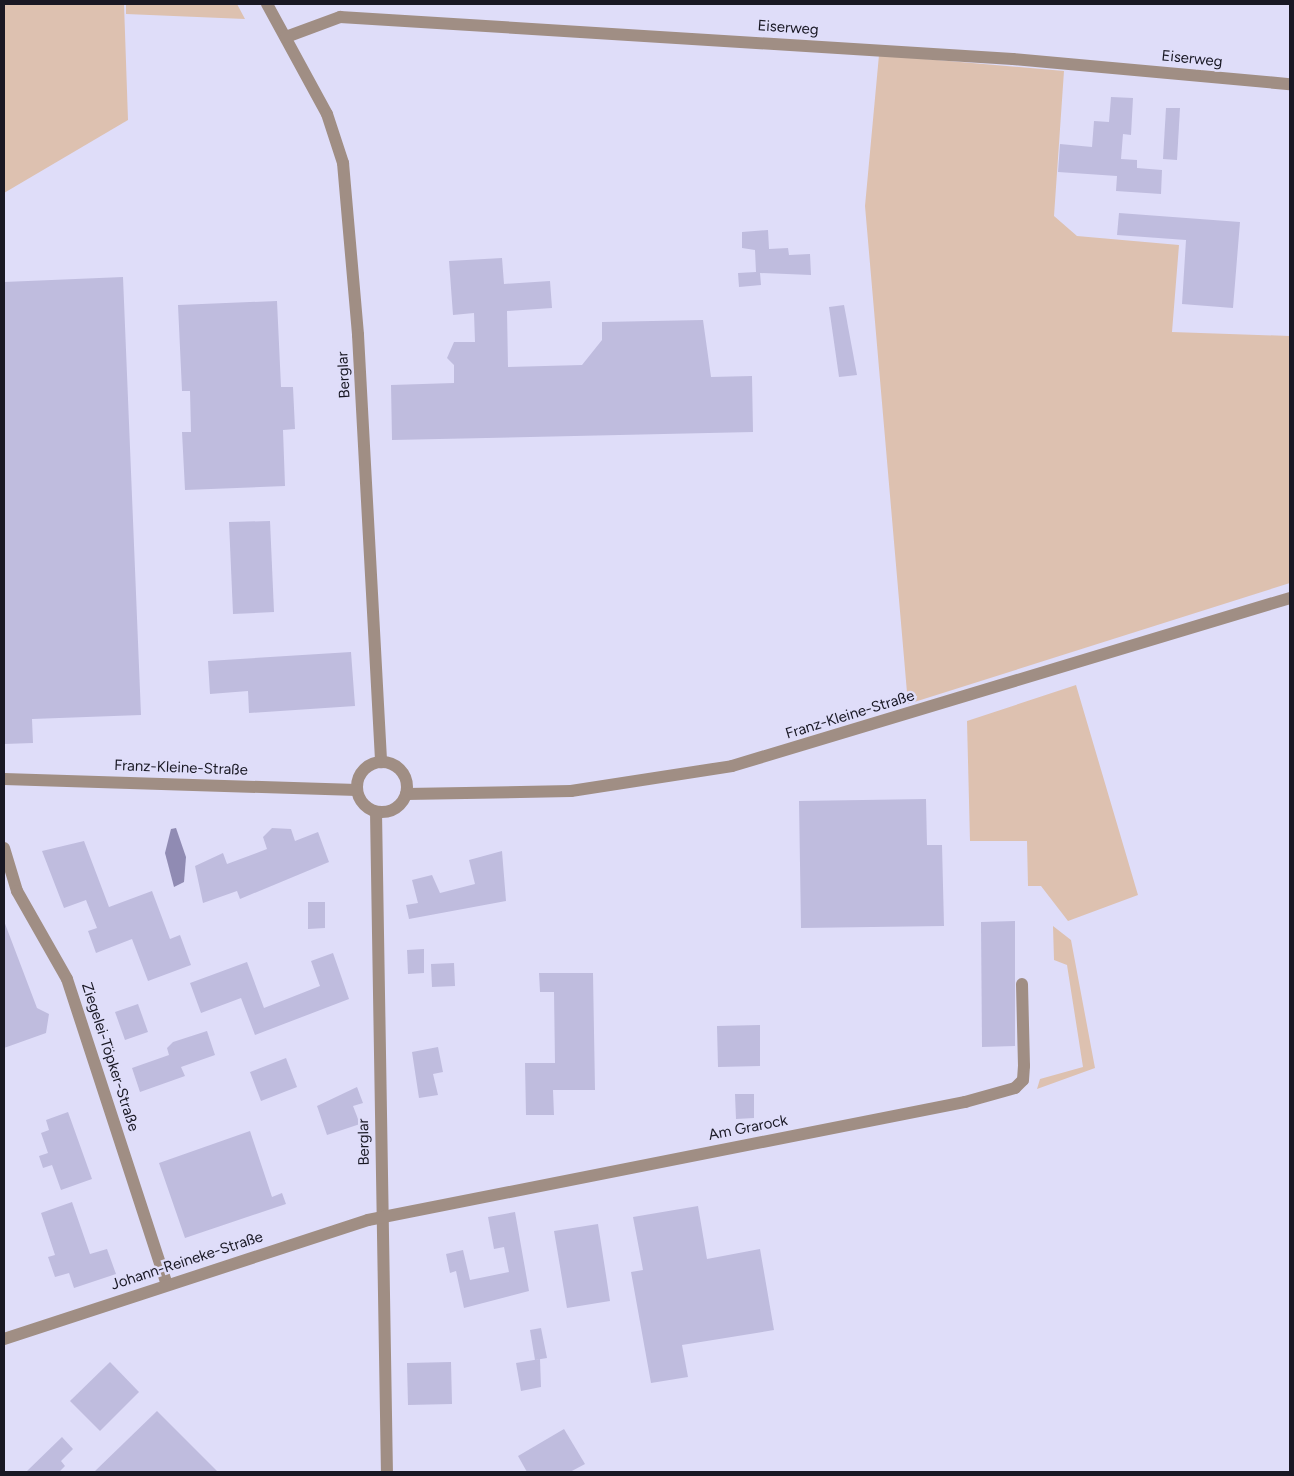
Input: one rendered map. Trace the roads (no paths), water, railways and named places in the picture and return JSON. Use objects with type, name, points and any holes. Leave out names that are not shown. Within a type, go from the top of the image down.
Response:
[{"type":"street","name":"Berglar","points":[[267,4],[327,114],[343,163],[357,326],[381,762]]},
{"type":"street","name":"Eiserweg","points":[[286,37],[340,17],[1013,59],[1290,84]]},
{"type":"street","name":"Franz-Kleine-Straße","points":[[406,794],[572,791],[732,766],[1290,598]]},
{"type":"street","points":[[381,762],[401,772],[406,794],[392,810],[376,812],[363,805],[357,790],[366,768],[381,762]]},
{"type":"street","name":"Franz-Kleine-Straße","points":[[4,779],[357,790]]},
{"type":"street","name":"Berglar","points":[[376,812],[387,1472]]},
{"type":"street","name":"Ziegelei-Töpker-Straße","points":[[4,848],[17,891],[67,979],[167,1285]]},
{"type":"street","name":"Am Grarock","points":[[382,1217],[965,1102],[1015,1088],[1023,1080],[1024,1066],[1022,984]]},
{"type":"street","name":"Johann-Reineke-Straße","points":[[4,1339],[382,1217]]}]
